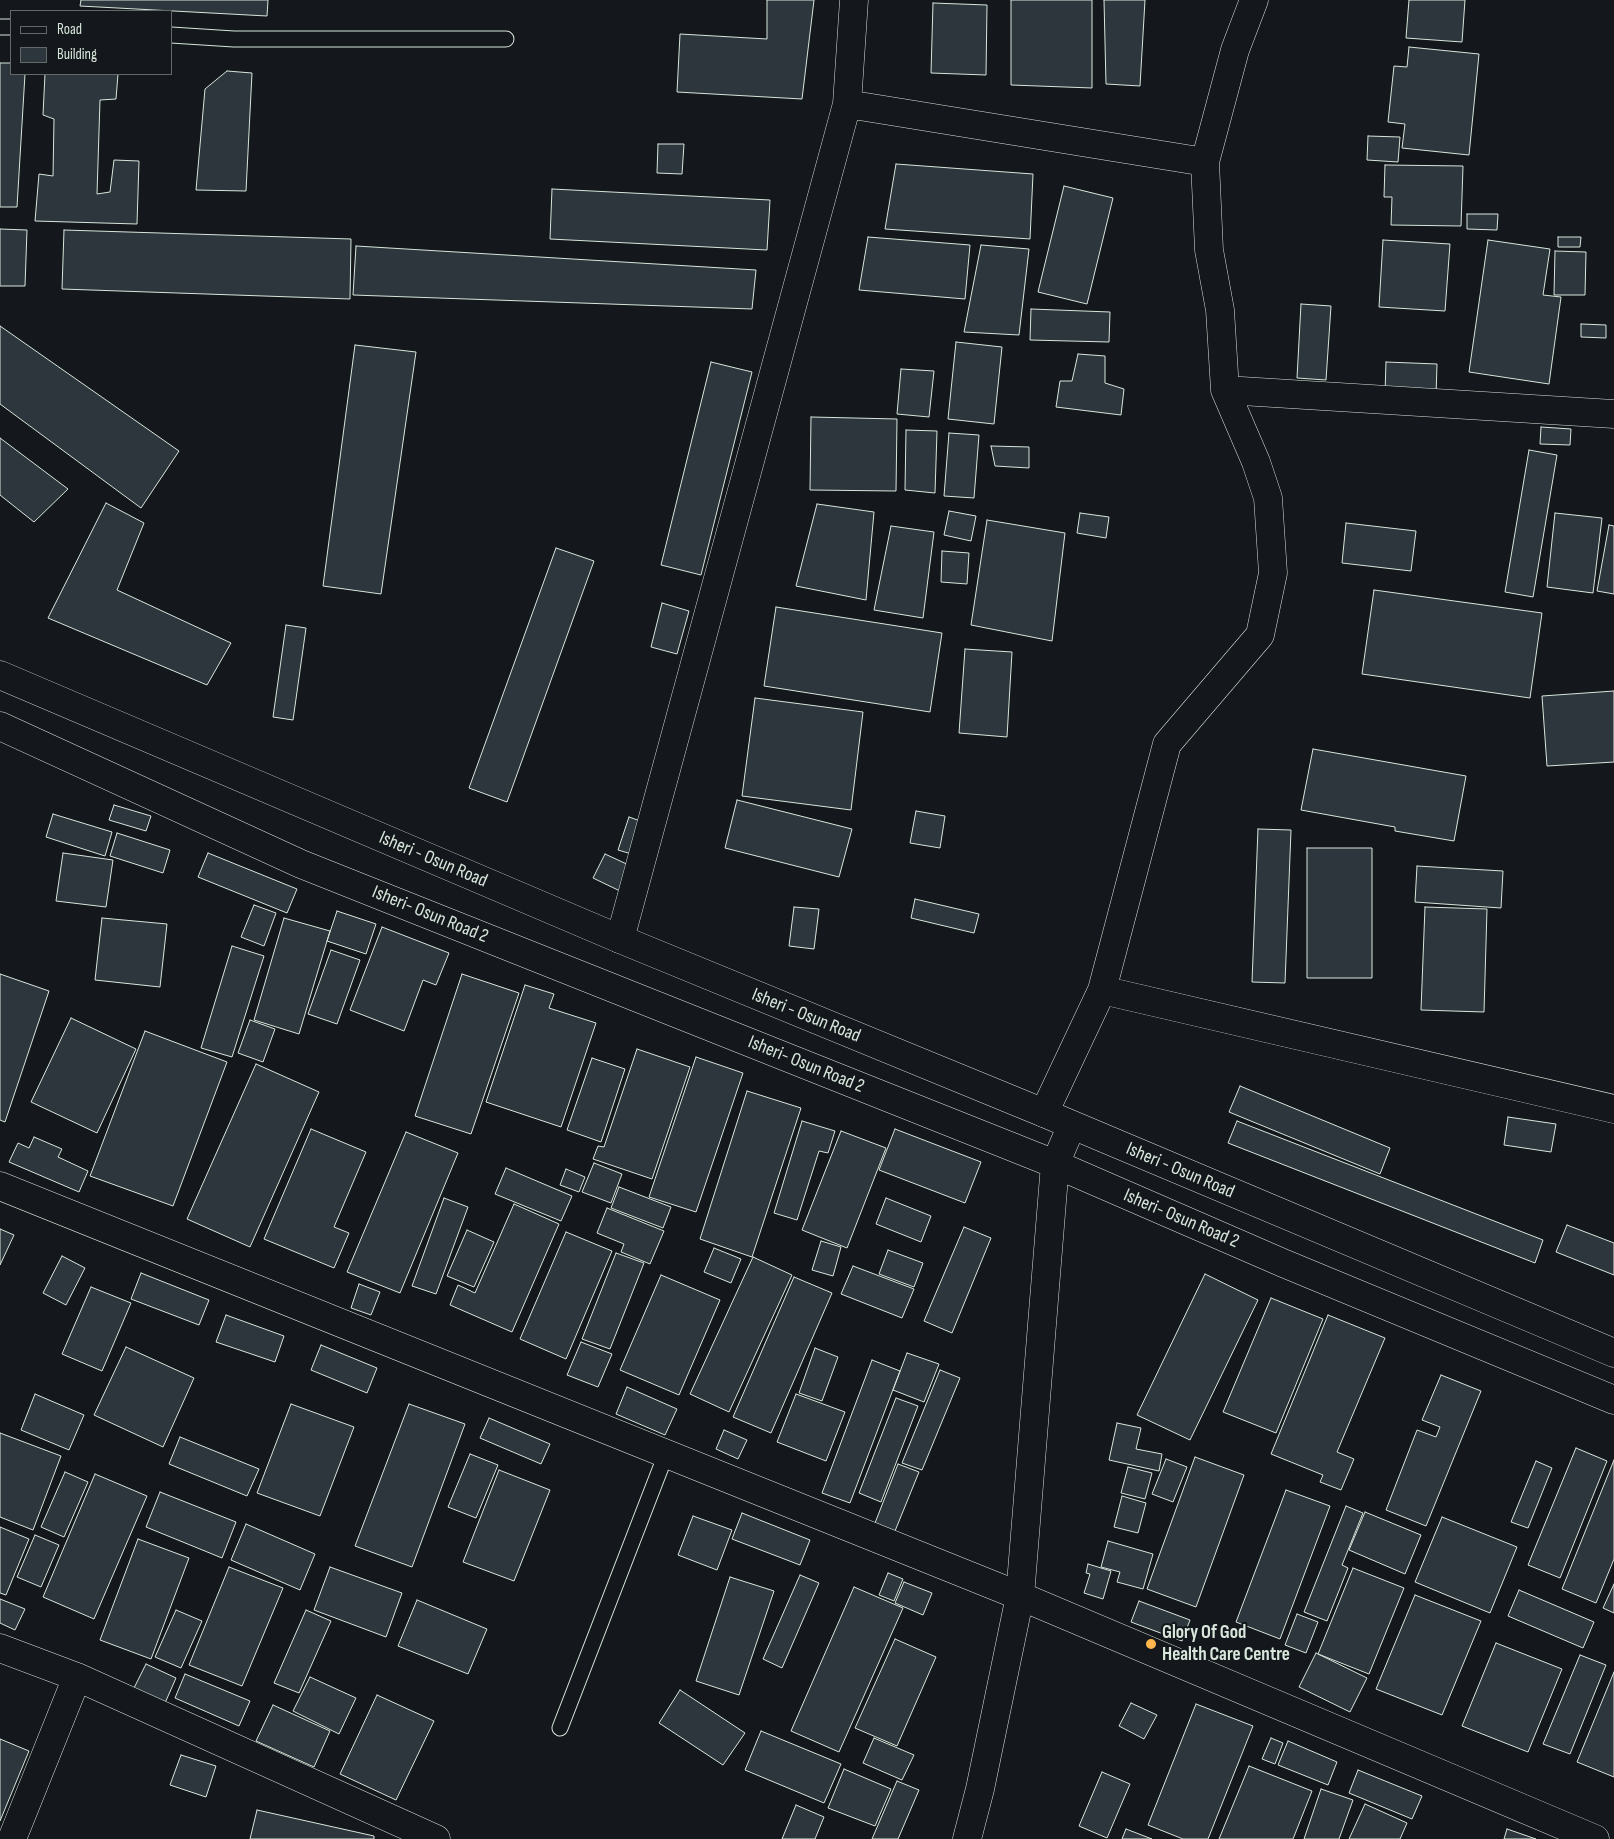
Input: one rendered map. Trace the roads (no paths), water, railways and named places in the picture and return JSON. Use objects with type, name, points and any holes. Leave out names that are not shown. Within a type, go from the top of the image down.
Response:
[{"type":"street","points":[[620,940],[847,104],[854,0]]},
{"type":"street","points":[[1044,1113],[1102,990],[1167,744],[1260,635],[1273,574],[1268,498],[1256,462],[1225,390],[1220,310],[1209,250],[1205,162],[1235,50],[1254,0]]},
{"type":"street","points":[[847,104],[1205,162]]},
{"type":"street","points":[[1225,390],[1614,414]]},
{"type":"street","name":"Isheri - Osun Road","points":[[0,675],[620,940],[1044,1113],[1614,1353]]},
{"type":"street","name":"Isheri- Osun Road 2","points":[[0,726],[301,864],[1055,1164],[1293,1267],[1614,1400]]},
{"type":"street","points":[[1102,990],[1614,1109]]},
{"type":"street","points":[[967,1839],[980,1789],[1020,1596],[1055,1164],[1072,1125]]},
{"type":"street","points":[[0,1186],[1020,1596],[1595,1839]]},
{"type":"street","points":[[0,1648],[77,1676],[436,1839]]},
{"type":"street","points":[[12,1839],[77,1676]]},
{"type":"lane","points":[[172,36],[234,39],[506,39]]},
{"type":"lane","points":[[560,1728],[666,1454]]},
{"type":"place","name":"Glory Of God Health Care Centre","points":[[1151,1644]]}]
